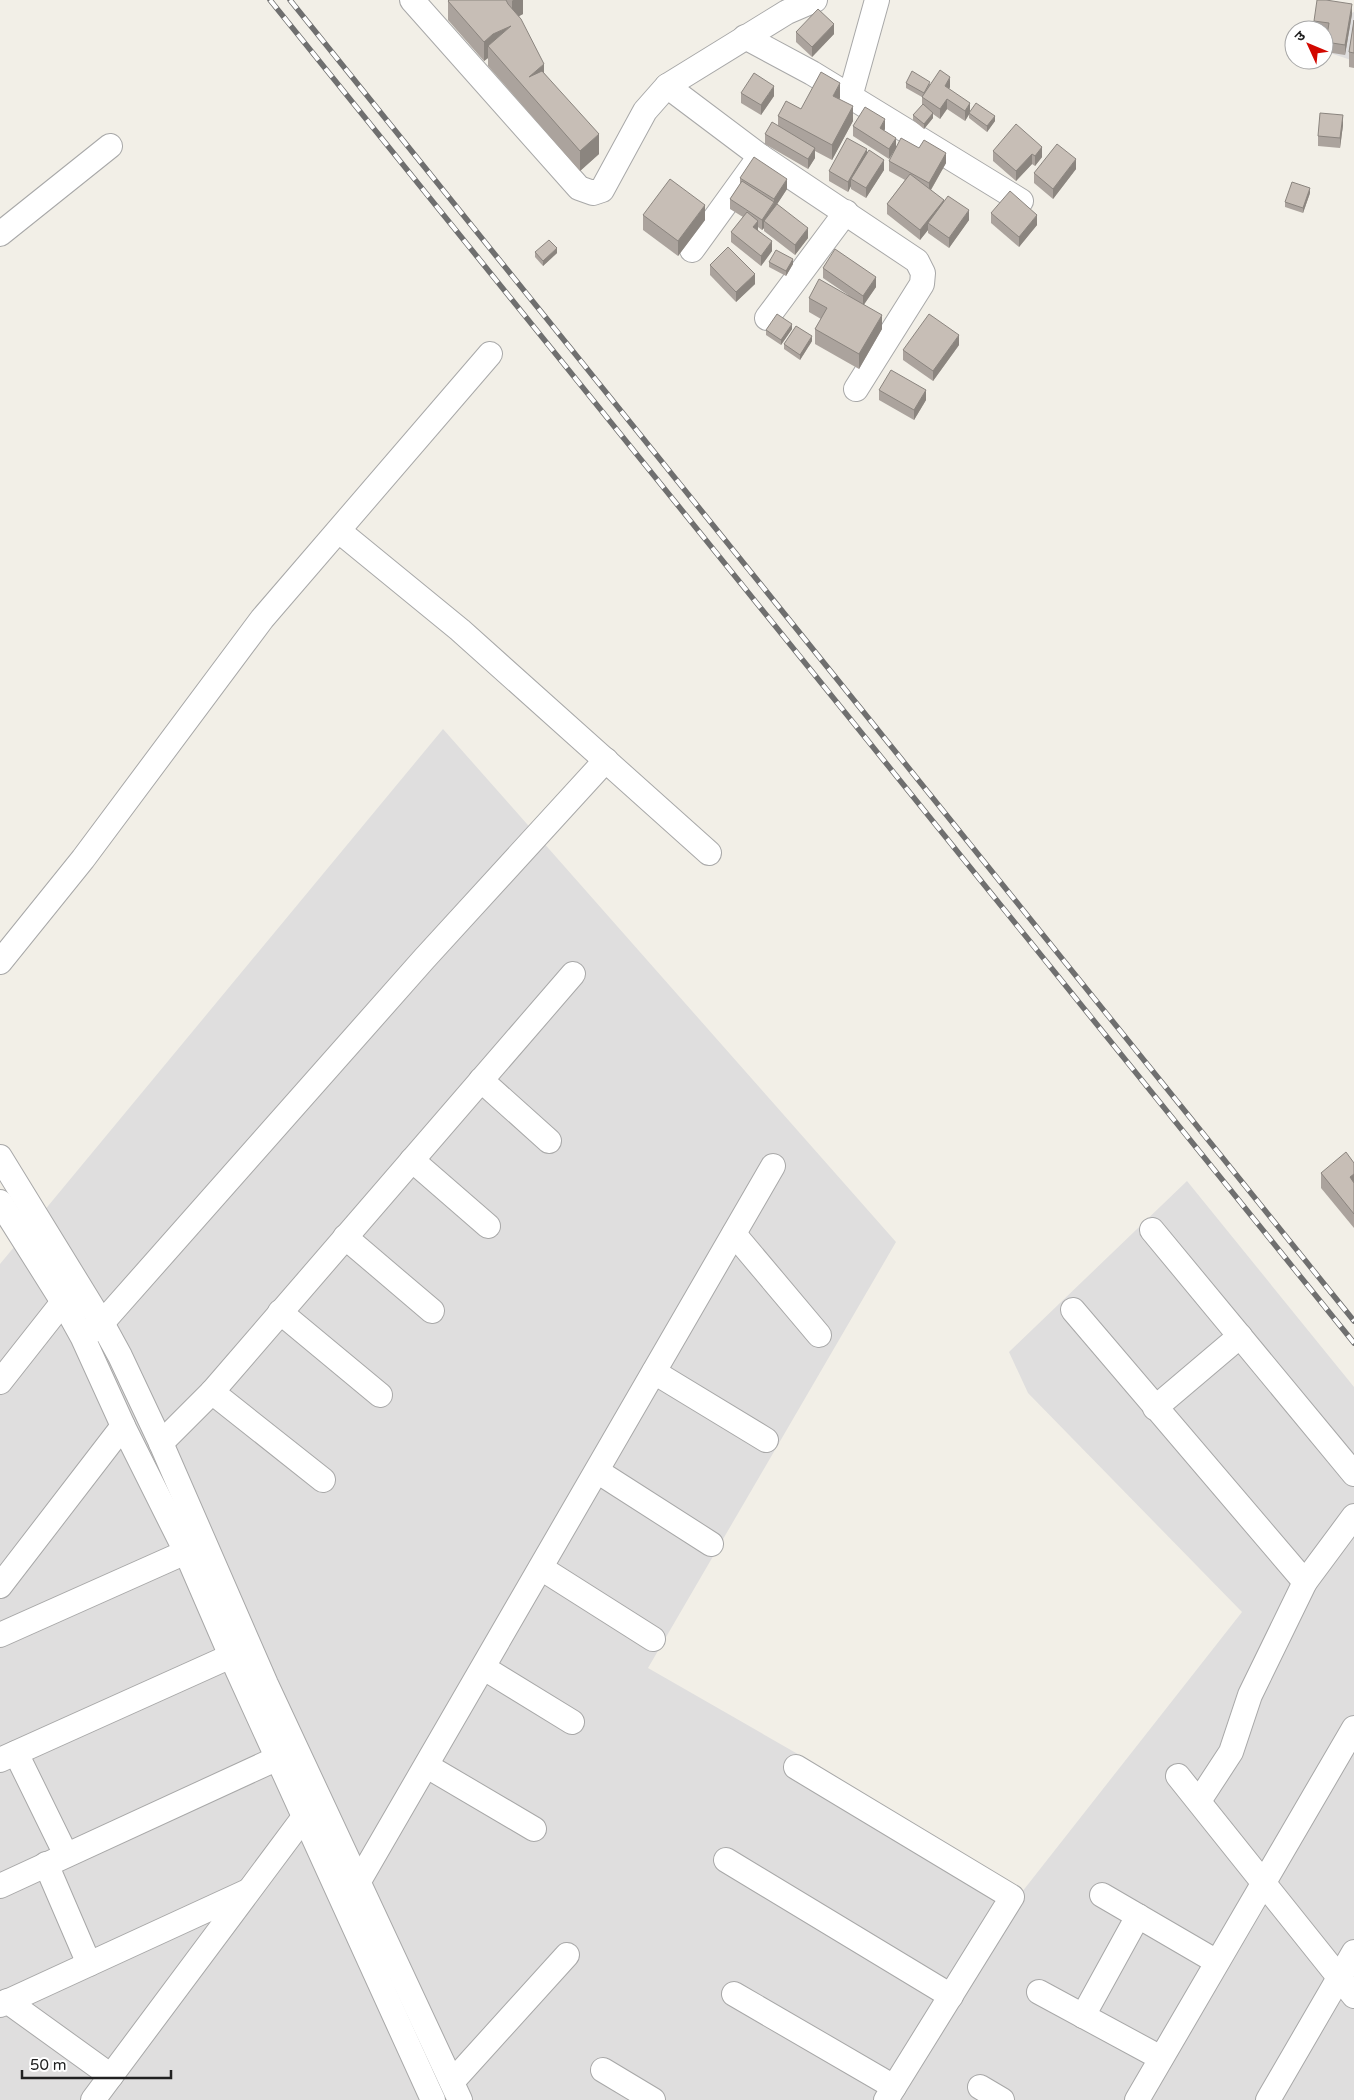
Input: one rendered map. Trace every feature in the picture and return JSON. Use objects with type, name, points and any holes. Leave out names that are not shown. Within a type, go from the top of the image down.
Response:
[{"type":"street","points":[[412,0],[579,188],[593,193],[602,190],[645,111],[667,86],[786,12],[815,0]]},
{"type":"street","points":[[850,97],[877,0]]},
{"type":"street","points":[[745,37],[812,73],[1021,201]]},
{"type":"street","points":[[667,86],[760,156],[917,261],[923,273],[922,284],[856,389]]},
{"type":"street","points":[[0,234],[110,146]]},
{"type":"street","points":[[692,250],[760,156]]},
{"type":"street","points":[[767,318],[846,212]]},
{"type":"street","points":[[0,962],[83,859],[262,618],[490,354]]},
{"type":"street","points":[[339,531],[434,607],[709,853]]},
{"type":"street","points":[[83,1338],[102,1324],[424,959],[606,760]]},
{"type":"street","points":[[162,1443],[212,1392],[573,974]]},
{"type":"street","points":[[481,1080],[549,1141]]},
{"type":"street","points":[[0,1157],[72,1295],[83,1338],[123,1426],[186,1552],[231,1656],[433,2100]]},
{"type":"street","points":[[412,1160],[488,1226]]},
{"type":"street","points":[[358,1881],[484,1668],[773,1166]]},
{"type":"street","points":[[0,1202],[72,1295],[102,1324],[162,1443],[266,1684],[456,2091],[567,1955]]},
{"type":"street","points":[[1152,1230],[1354,1474]]},
{"type":"street","points":[[734,1234],[819,1335]]},
{"type":"street","points":[[345,1237],[432,1311]]},
{"type":"street","points":[[0,1382],[72,1295]]},
{"type":"street","points":[[1073,1310],[1305,1582]]},
{"type":"street","points":[[280,1312],[380,1395]]},
{"type":"street","points":[[1155,1408],[1240,1336]]},
{"type":"street","points":[[654,1372],[766,1440]]},
{"type":"street","points":[[212,1392],[323,1480]]},
{"type":"street","points":[[0,1586],[123,1426]]},
{"type":"street","points":[[597,1472],[711,1544]]},
{"type":"street","points":[[1199,1801],[1231,1752],[1250,1695],[1305,1582],[1354,1516]]},
{"type":"street","points":[[0,1635],[186,1552]]},
{"type":"street","points":[[541,1568],[653,1639]]},
{"type":"street","points":[[89,1964],[56,1859],[8,1757],[231,1656]]},
{"type":"street","points":[[484,1668],[572,1722]]},
{"type":"street","points":[[1137,2100],[1354,1728]]},
{"type":"street","points":[[0,1886],[278,1758]]},
{"type":"street","points":[[427,1766],[534,1829]]},
{"type":"street","points":[[734,1994],[891,2094],[1012,1897],[796,1767]]},
{"type":"street","points":[[1178,1776],[1354,1996]]},
{"type":"street","points":[[93,2100],[304,1817]]},
{"type":"street","points":[[726,1860],[951,1996]]},
{"type":"street","points":[[4,2003],[251,1889]]},
{"type":"street","points":[[1102,1895],[1217,1962]]},
{"type":"street","points":[[1084,2016],[1138,1916]]},
{"type":"street","points":[[1268,2100],[1354,1952]]},
{"type":"street","points":[[1039,1992],[1162,2058]]},
{"type":"street","points":[[4,2003],[111,2076]]},
{"type":"street","points":[[603,2070],[653,2100]]},
{"type":"street","points":[[980,2087],[1002,2100]]},
{"type":"shaded area","points":[[1354,12],[1354,61],[1334,54],[1334,20]]},
{"type":"shaded area","points":[[443,729],[896,1242],[648,1668],[796,1753],[1022,1892],[1242,1612],[1028,1393],[1009,1352],[1187,1181],[1354,1387],[1354,2100],[0,2100],[0,1264]]},
{"type":"building","points":[[449,0],[506,0],[521,19],[544,64],[529,77],[542,71],[599,134],[580,151],[488,46],[511,26],[493,34],[484,42]]},
{"type":"building","points":[[1317,0],[1352,4],[1345,45],[1334,43],[1334,20],[1314,20]]},
{"type":"building","points":[[818,9],[834,24],[812,47],[796,32]]},
{"type":"building","points":[[1354,20],[1354,53],[1349,52]]},
{"type":"building","points":[[940,70],[950,77],[945,86],[970,103],[965,111],[947,99],[940,109],[922,97]]},
{"type":"building","points":[[912,71],[930,82],[924,93],[906,83]]},
{"type":"building","points":[[821,72],[840,83],[833,96],[853,106],[832,145],[778,116],[786,101],[801,109]]},
{"type":"building","points":[[754,73],[774,86],[761,105],[741,93]]},
{"type":"building","points":[[976,103],[995,116],[987,126],[969,113]]},
{"type":"building","points":[[923,104],[933,113],[924,124],[913,115]]},
{"type":"building","points":[[865,107],[885,119],[880,128],[896,138],[889,149],[853,126]]},
{"type":"building","points":[[1320,113],[1343,115],[1340,138],[1318,136]]},
{"type":"building","points":[[772,122],[815,148],[808,159],[765,134]]},
{"type":"building","points":[[1016,124],[1042,147],[1035,156],[1032,154],[1016,171],[993,151]]},
{"type":"building","points":[[847,138],[867,149],[848,182],[829,171]]},
{"type":"building","points":[[901,138],[919,148],[924,140],[946,153],[929,183],[889,161]]},
{"type":"building","points":[[1057,144],[1076,159],[1053,189],[1034,173]]},
{"type":"building","points":[[869,150],[884,160],[866,188],[851,179]]},
{"type":"building","points":[[754,157],[787,179],[774,199],[740,178]]},
{"type":"building","points":[[910,174],[944,200],[920,230],[887,204]]},
{"type":"building","points":[[670,179],[705,205],[678,241],[643,215]]},
{"type":"building","points":[[742,181],[774,202],[762,220],[730,199]]},
{"type":"building","points":[[1292,182],[1310,188],[1303,208],[1285,202]]},
{"type":"building","points":[[1010,191],[1037,215],[1019,237],[991,213]]},
{"type":"building","points":[[948,196],[969,210],[949,238],[928,223]]},
{"type":"building","points":[[777,204],[808,228],[795,245],[764,221]]},
{"type":"building","points":[[747,212],[758,221],[753,227],[772,241],[761,256],[731,232]]},
{"type":"building","points":[[549,240],[557,248],[543,261],[535,252]]},
{"type":"building","points":[[728,247],[755,274],[736,292],[710,265]]},
{"type":"building","points":[[835,249],[876,277],[863,296],[823,268]]},
{"type":"building","points":[[776,250],[793,259],[786,271],[769,262]]},
{"type":"building","points":[[819,279],[882,315],[859,354],[815,329],[827,308],[809,298]]},
{"type":"building","points":[[777,314],[792,324],[781,340],[766,330]]},
{"type":"building","points":[[929,314],[959,335],[933,371],[903,350]]},
{"type":"building","points":[[796,326],[812,336],[800,355],[784,344]]},
{"type":"building","points":[[891,370],[926,390],[914,410],[879,390]]},
{"type":"building","points":[[1346,1152],[1354,1163],[1354,1174],[1350,1177],[1354,1183],[1354,1214],[1321,1173]]},
{"type":"railway","points":[[270,0],[1354,1343]]},
{"type":"railway","points":[[290,0],[1354,1321]]}]
